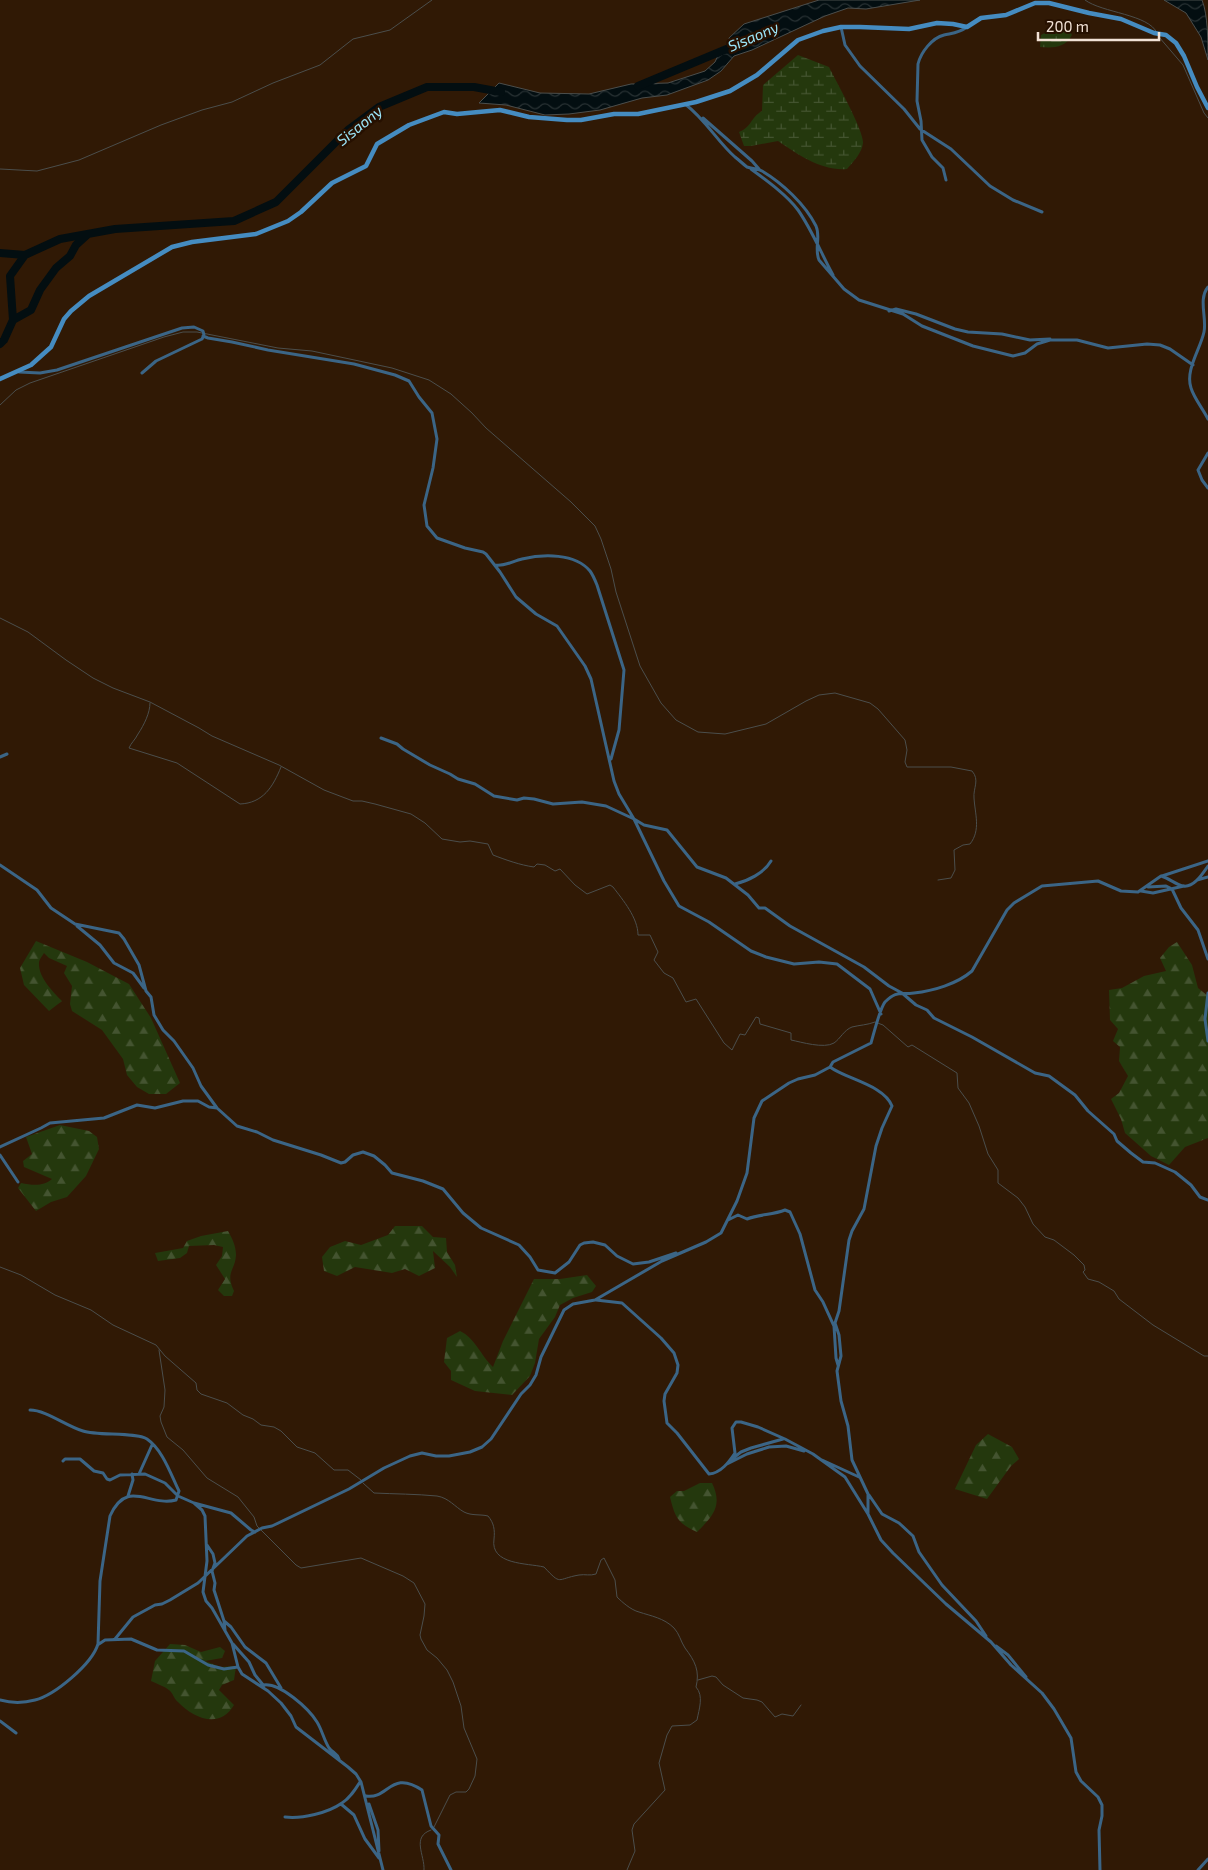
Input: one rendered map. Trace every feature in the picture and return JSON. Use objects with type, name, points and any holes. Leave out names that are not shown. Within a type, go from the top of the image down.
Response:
[{"type":"street","points":[[946,180],[943,168],[926,150],[922,140],[917,95],[920,58],[935,39],[943,35],[961,32],[981,18],[1006,15],[1035,3],[1049,3],[1121,19],[1158,34],[1166,35],[1176,43],[1184,56],[1208,108]]},
{"type":"street","points":[[0,379],[31,365],[51,347],[64,319],[89,296],[172,248],[192,242],[256,234],[288,221],[332,183],[366,166],[377,144],[409,125],[444,112],[457,114],[500,110],[529,117],[581,120],[614,114],[638,114],[685,104],[730,91],[758,75],[798,40],[822,31],[840,27],[909,29],[937,23],[966,27]]},
{"type":"street","points":[[840,27],[845,45],[860,66],[904,108],[920,129],[951,149],[990,186],[1013,200],[1042,212]]},
{"type":"street","points":[[685,104],[759,169],[775,179],[804,209],[818,231],[816,254],[819,260],[844,289],[859,300],[888,311],[903,314],[922,326],[973,346],[1013,356],[1026,353],[1037,344],[1053,340],[1076,340],[1108,348],[1147,344],[1160,345],[1170,349],[1192,365]]},
{"type":"street","points":[[697,113],[734,156],[771,183],[797,208],[817,243]]},
{"type":"street","points":[[748,168],[759,169]]},
{"type":"street","points":[[1208,287],[1203,301],[1205,329],[1200,348],[1192,365],[1190,380],[1191,389],[1208,418]]},
{"type":"street","points":[[888,311],[896,309],[916,314],[968,332],[1002,334],[1030,340],[1047,338],[1053,340]]},
{"type":"street","points":[[18,372],[40,373],[57,370],[182,328],[194,327],[208,338],[354,364],[395,375],[409,381],[432,413],[438,439],[424,505],[427,526],[437,538],[483,552],[495,565],[516,597],[536,614],[557,626],[586,666],[593,686],[619,794],[634,819],[678,906],[709,922],[751,951],[766,957],[794,964],[819,962],[837,964],[870,988],[881,1014]]},
{"type":"street","points":[[142,373],[156,361],[202,339],[204,334]]},
{"type":"street","points":[[1208,453],[1198,470],[1208,488]]},
{"type":"street","points":[[495,565],[501,567],[523,559],[554,556],[575,561],[591,572],[597,585],[624,670],[619,730],[610,762]]},
{"type":"street","points":[[381,738],[397,744],[430,765],[458,779],[474,784],[494,796],[517,800],[524,798],[534,799],[553,804],[582,802],[606,806],[644,824],[667,830],[697,867],[721,875],[748,895],[759,908],[765,908],[790,926],[864,967],[916,1005],[928,1010],[934,1018],[972,1036],[1035,1073],[1048,1076],[1075,1095],[1088,1111],[1114,1134],[1117,1140],[1131,1153],[1143,1162],[1155,1163],[1175,1172],[1191,1185],[1200,1197],[1208,1200]]},
{"type":"street","points":[[0,757],[7,754]]},
{"type":"street","points":[[735,884],[756,875],[766,868],[771,861]]},
{"type":"street","points":[[1140,891],[1169,872],[1208,861]]},
{"type":"street","points":[[0,865],[37,890],[51,908],[100,945],[114,963],[133,973],[151,997],[154,1015],[163,1030],[174,1041],[193,1068],[201,1086],[217,1108],[237,1126],[341,1163],[353,1155],[364,1152],[385,1164],[392,1173],[423,1181],[443,1189],[463,1213],[481,1228],[519,1246],[530,1257],[538,1270],[555,1273],[569,1262],[584,1242],[605,1245],[617,1256],[633,1264],[649,1262],[673,1253],[680,1253]]},
{"type":"street","points":[[1197,880],[1208,866]]},
{"type":"street","points":[[1161,876],[1184,886]]},
{"type":"street","points":[[595,1300],[662,1261],[721,1233],[737,1201],[747,1173],[754,1118],[762,1101],[775,1091],[798,1079],[815,1075],[830,1067],[833,1062],[872,1043],[884,1003],[895,994],[914,993],[943,987],[966,976],[972,971],[1007,910],[1014,903],[1042,886],[1098,881],[1122,890],[1153,894],[1207,878]]},
{"type":"street","points":[[1145,887],[1154,885],[1166,886],[1172,889],[1181,908],[1198,930],[1208,959]]},
{"type":"street","points":[[74,924],[119,933],[124,938],[139,966],[146,991]]},
{"type":"street","points":[[1208,993],[1205,1028],[1208,1041]]},
{"type":"street","points":[[830,1067],[872,1087],[890,1100],[892,1106],[876,1146],[864,1209],[852,1231],[839,1311],[835,1323],[841,1350],[837,1371],[841,1401],[848,1426],[852,1460],[878,1510],[913,1536],[919,1552],[933,1574],[950,1595],[976,1621],[988,1639]]},
{"type":"street","points":[[0,1147],[50,1123],[99,1119],[137,1105],[155,1108],[183,1101],[198,1101],[209,1107],[217,1108]]},
{"type":"street","points":[[0,1155],[18,1182]]},
{"type":"street","points":[[726,1222],[738,1215],[747,1219],[760,1214],[778,1213],[785,1210],[790,1212],[800,1234],[812,1281],[834,1326],[838,1365]]},
{"type":"street","points":[[115,1639],[134,1617],[155,1605],[170,1600],[206,1577],[247,1536],[349,1489],[384,1468],[410,1456],[422,1453],[449,1456],[470,1452],[482,1447],[491,1439],[536,1375],[541,1357],[564,1310],[573,1304],[595,1300],[622,1303],[626,1308],[634,1312],[674,1353],[678,1364],[677,1373],[665,1394],[664,1401],[667,1423],[678,1433],[709,1474],[716,1474],[726,1465],[736,1450],[732,1428],[736,1422],[758,1427],[785,1438],[819,1459],[845,1478],[882,1540],[893,1553],[946,1604],[988,1639],[1042,1693],[1071,1738],[1076,1772],[1081,1781],[1098,1797],[1102,1805],[1099,1830],[1100,1870]]},
{"type":"street","points":[[0,1700],[18,1703],[36,1700],[70,1680],[89,1662],[96,1653],[98,1644],[100,1581],[110,1516],[117,1503],[128,1497],[145,1496],[167,1502],[176,1500],[179,1492],[158,1450],[146,1438],[84,1432],[56,1420],[40,1410],[30,1410]]},
{"type":"street","points":[[729,1461],[751,1448],[785,1438]]},
{"type":"street","points":[[139,1474],[152,1444]]},
{"type":"street","points":[[726,1465],[747,1454],[769,1447],[786,1446],[807,1452]]},
{"type":"street","points":[[62,1462],[65,1459],[80,1459],[94,1471],[103,1473],[110,1480],[120,1475],[145,1474],[165,1483],[178,1496],[202,1510],[205,1516],[206,1577],[203,1592],[206,1601],[232,1643],[238,1667],[242,1674],[261,1688],[268,1690]]},
{"type":"street","points":[[819,1459],[860,1478]]},
{"type":"street","points":[[128,1497],[133,1480],[132,1474]]},
{"type":"street","points":[[868,1494],[868,1514]]},
{"type":"street","points":[[194,1504],[231,1513],[251,1530],[259,1530]]},
{"type":"street","points":[[206,1544],[213,1554],[214,1590],[225,1630]]},
{"type":"street","points":[[224,1621],[231,1626],[245,1647],[266,1663],[282,1690]]},
{"type":"street","points":[[98,1644],[106,1640],[131,1639],[158,1650],[184,1651],[208,1665],[224,1669],[238,1667]]},
{"type":"street","points":[[232,1643],[250,1662],[255,1675],[291,1716],[296,1727],[356,1774],[365,1794],[383,1870]]},
{"type":"street","points":[[263,1685],[268,1684],[282,1690],[296,1700],[313,1717],[328,1746],[337,1754],[339,1760]]},
{"type":"street","points":[[0,1721],[16,1733]]},
{"type":"street","points":[[285,1817],[300,1818],[341,1804],[352,1795],[361,1782]]},
{"type":"street","points":[[365,1794],[374,1796],[396,1782],[414,1784],[422,1790],[433,1829],[439,1835],[438,1844],[451,1870]]},
{"type":"street","points":[[341,1804],[354,1815],[365,1839],[380,1858]]},
{"type":"street","points":[[1198,1870],[1208,1860]]},
{"type":"green space","points":[[1067,26],[1072,35],[1066,42],[1054,47],[1040,47],[1041,35],[1053,28]]},
{"type":"green space","points":[[798,55],[829,67],[855,117],[863,143],[859,154],[847,169],[819,165],[802,157],[778,141],[744,146],[739,132],[746,128],[762,111],[763,85]]},
{"type":"green space","points":[[36,941],[87,962],[129,984],[151,1018],[180,1083],[166,1094],[149,1094],[137,1087],[127,1075],[123,1059],[102,1030],[72,1011],[70,1004],[72,986],[64,973],[67,966],[49,958],[44,953],[39,962],[41,974],[62,1001],[49,1011],[24,985],[20,968]]},
{"type":"green space","points":[[1177,942],[1192,965],[1198,988],[1208,996],[1208,1138],[1185,1147],[1169,1165],[1151,1156],[1125,1133],[1121,1119],[1111,1099],[1119,1093],[1128,1076],[1119,1061],[1120,1047],[1113,1041],[1118,1029],[1110,1020],[1109,990],[1122,988],[1144,976],[1166,971],[1160,958],[1169,947]]},
{"type":"green space","points":[[60,1125],[89,1131],[97,1137],[99,1149],[86,1176],[67,1197],[51,1202],[36,1211],[18,1188],[21,1183],[41,1184],[52,1179],[24,1167],[23,1161],[32,1154],[26,1137]]},
{"type":"green space","points":[[395,1226],[422,1226],[433,1237],[446,1238],[447,1252],[455,1265],[457,1277],[450,1267],[433,1251],[435,1268],[419,1276],[405,1269],[392,1273],[355,1267],[337,1276],[324,1271],[322,1257],[330,1247],[345,1241],[361,1245],[388,1235]]},
{"type":"green space","points":[[228,1231],[236,1252],[230,1275],[234,1291],[232,1296],[224,1296],[218,1290],[225,1279],[216,1265],[222,1256],[223,1247],[214,1245],[189,1246],[187,1253],[180,1258],[158,1261],[155,1253],[183,1248],[187,1241],[201,1236]]},
{"type":"green space","points":[[587,1275],[596,1286],[592,1292],[573,1298],[560,1305],[555,1317],[539,1339],[535,1363],[530,1376],[512,1395],[475,1391],[451,1380],[451,1371],[444,1362],[447,1338],[460,1331],[465,1334],[493,1367],[503,1341],[534,1279],[560,1279]]},
{"type":"green space","points":[[988,1434],[1012,1447],[1019,1459],[1011,1466],[987,1499],[955,1489],[976,1445]]},
{"type":"green space","points":[[700,1483],[712,1483],[717,1498],[712,1516],[697,1532],[685,1526],[678,1519],[670,1497],[677,1491],[684,1491]]},
{"type":"green space","points":[[170,1644],[185,1645],[201,1652],[220,1647],[225,1651],[222,1658],[205,1661],[221,1667],[236,1666],[234,1680],[222,1685],[219,1690],[234,1705],[222,1717],[207,1719],[199,1717],[184,1708],[169,1690],[151,1681],[155,1661]]},
{"type":"water","points":[[819,0],[920,0],[866,9],[848,8],[825,16],[752,50],[734,56],[721,71],[708,80],[667,95],[642,98],[600,110],[569,114],[545,115],[506,105],[479,103],[499,83],[540,93],[589,94],[631,84],[668,83],[705,71],[715,62],[721,49],[730,44],[729,38],[744,24]]},
{"type":"water","points":[[1164,0],[1202,0],[1207,21],[1208,60],[1201,37],[1186,13]]},
{"type":"waterway","points":[[0,169],[37,171],[79,160],[161,125],[202,110],[232,102],[273,83],[320,65],[353,39],[390,30],[432,0]]},
{"type":"waterway","points":[[1085,0],[1102,8],[1145,22],[1157,33]]},
{"type":"waterway","points":[[1159,37],[1183,65],[1208,118]]},
{"type":"waterway","name":"Sisaony","points":[[638,86],[729,48]]},
{"type":"waterway","name":"Sisaony","points":[[0,344],[4,340],[13,320],[10,276],[25,255],[60,239],[115,229],[234,221],[276,202],[348,130],[379,107],[427,87],[474,87],[501,92]]},
{"type":"waterway","points":[[13,320],[31,310],[40,290],[56,268],[70,256],[76,245],[87,235]]},
{"type":"waterway","points":[[0,253],[25,255]]},
{"type":"waterway","points":[[0,405],[16,390],[30,383],[183,332],[197,332],[278,348],[312,351],[392,368],[429,380],[451,394],[595,526],[611,569],[616,592],[640,666],[661,703],[676,720],[698,732],[725,734],[766,724],[819,695],[835,693],[870,703],[878,709],[905,740],[907,750],[905,762],[907,767],[951,767],[972,771],[976,778],[974,794],[975,833],[970,844],[963,845],[954,850],[955,870],[951,878],[938,880]]},
{"type":"waterway","points":[[0,618],[28,632],[93,678],[150,702],[212,736],[279,765],[324,790],[353,801],[362,801],[411,814],[425,823],[442,839],[488,844],[493,855],[524,865],[534,867],[537,864],[545,865],[555,871],[560,869],[575,885],[587,894],[610,885],[629,909],[636,922],[638,935],[650,935],[658,952],[654,960],[664,973],[673,978],[686,1002],[696,999],[724,1043],[732,1050],[740,1034],[745,1035],[756,1017],[759,1018],[760,1024],[791,1033],[791,1040],[819,1045],[834,1043],[852,1027],[875,1022],[883,1025],[908,1047],[912,1045],[957,1073],[958,1088],[969,1103],[988,1154],[998,1170],[998,1183],[1018,1198],[1025,1207],[1033,1224],[1045,1237],[1054,1240],[1074,1255],[1084,1265],[1085,1270],[1083,1272],[1088,1279],[1099,1282],[1114,1291],[1119,1299],[1153,1325],[1204,1356],[1208,1356]]},
{"type":"waterway","points":[[150,703],[144,723],[129,748],[177,763],[240,804],[255,801],[266,793],[281,767]]},
{"type":"waterway","points":[[0,1267],[21,1275],[55,1295],[91,1310],[113,1325],[156,1345],[165,1356],[196,1383],[197,1390],[201,1394],[227,1403],[261,1425],[274,1427],[281,1431],[297,1447],[315,1453],[334,1470],[348,1470],[361,1480]]},
{"type":"waterway","points":[[159,1350],[165,1390],[164,1407],[160,1416],[167,1437],[183,1450],[207,1478],[238,1497],[254,1517],[257,1526],[296,1565],[301,1568],[361,1558],[403,1576],[414,1583],[425,1604],[421,1639],[427,1650],[447,1670],[453,1682],[461,1706],[464,1728],[477,1759],[475,1776],[469,1789],[466,1792],[456,1792],[450,1795],[434,1827]]},
{"type":"waterway","points":[[363,1483],[374,1493],[437,1496],[467,1513],[488,1516],[494,1527],[494,1548],[498,1554],[511,1561],[544,1567],[560,1580],[579,1575],[596,1574],[601,1560],[604,1558],[615,1580],[617,1597],[633,1610],[662,1620],[676,1630],[696,1666],[696,1687],[700,1694],[699,1711],[697,1720],[690,1725],[672,1726],[667,1735],[659,1763],[665,1790],[634,1824],[632,1830],[635,1851],[627,1870]]},
{"type":"waterway","points":[[698,1680],[712,1676],[716,1677],[723,1685],[743,1698],[762,1702],[775,1717],[782,1714],[793,1716],[801,1705]]},
{"type":"waterway","points":[[424,1870],[420,1842],[425,1833],[431,1830]]}]
